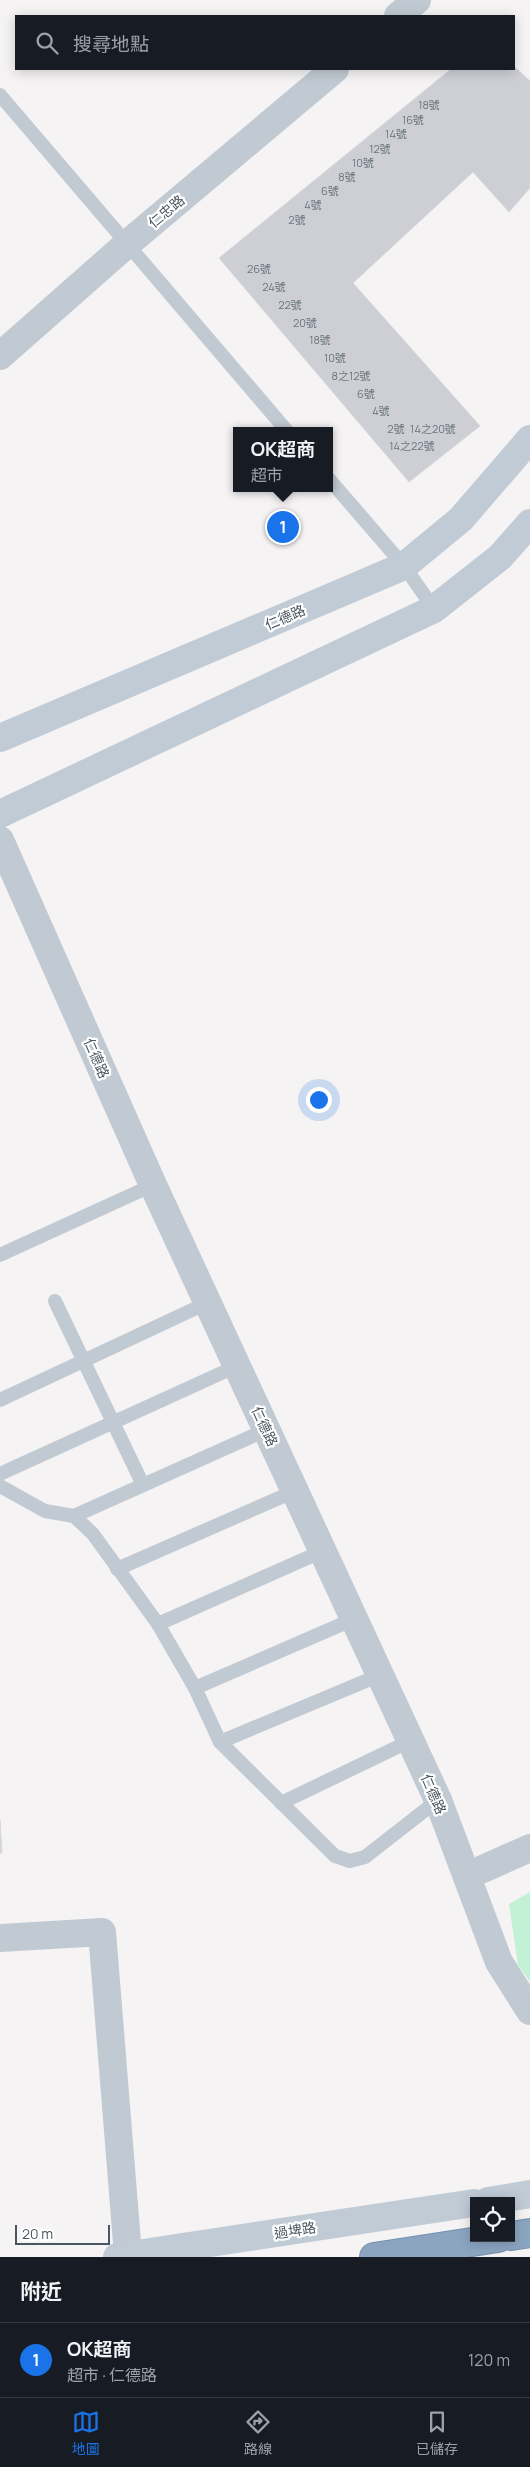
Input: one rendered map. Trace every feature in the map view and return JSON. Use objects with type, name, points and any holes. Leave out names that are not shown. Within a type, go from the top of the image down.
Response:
[{"type":"highway","points":[[515,2235],[530,2233]]},
{"type":"highway","points":[[374,2257],[472,2242]]},
{"type":"street","points":[[399,15],[417,0]]},
{"type":"street","name":"仁忠路","points":[[0,356],[127,244],[334,70]]},
{"type":"street","name":"仁德路","points":[[0,738],[404,566],[461,519],[530,439]]},
{"type":"street","points":[[0,814],[434,609],[500,557],[530,523]]},
{"type":"street","name":"仁德路","points":[[0,840],[153,1185],[438,1800],[500,1962],[530,2011]]},
{"type":"street","points":[[467,1876],[530,1848]]},
{"type":"street","points":[[0,1938],[102,1932],[123,2256]]},
{"type":"street","points":[[512,2197],[530,2194]]},
{"type":"street","name":"過埤路","points":[[123,2256],[470,2204]]},
{"type":"lane","points":[[0,95],[285,427]]},
{"type":"lane","points":[[333,484],[404,566],[434,609]]},
{"type":"lane","points":[[0,1255],[153,1185]]},
{"type":"lane","points":[[55,1301],[144,1485]]},
{"type":"lane","points":[[0,1400],[207,1303]]},
{"type":"lane","points":[[0,1474],[237,1366]]},
{"type":"lane","points":[[0,1486],[45,1511],[74,1516],[266,1430]]},
{"type":"lane","points":[[117,1569],[295,1491]]},
{"type":"lane","points":[[74,1516],[93,1534],[158,1624],[195,1688],[220,1742],[335,1856],[350,1861],[364,1857],[438,1800]]},
{"type":"lane","points":[[158,1624],[323,1551]]},
{"type":"lane","points":[[195,1688],[354,1619]]},
{"type":"lane","points":[[220,1742],[380,1675]]},
{"type":"lane","points":[[281,1803],[410,1741]]},
{"type":"green space","points":[[530,1892],[530,1982],[518,1965],[509,1904]]},
{"type":"building","points":[[515,67],[530,81],[530,188],[509,212],[473,172],[353,283],[480,426],[409,482],[219,258],[450,70],[515,70]]},
{"type":"building","points":[[0,1820],[2,1853],[0,1853]]},
{"type":"place","name":"OK超商","points":[[283,527]]}]
